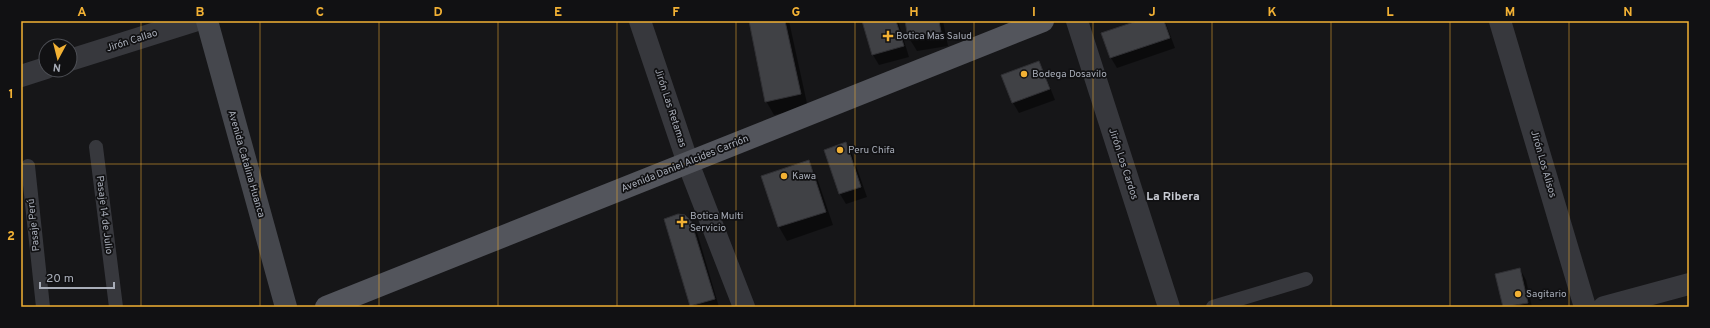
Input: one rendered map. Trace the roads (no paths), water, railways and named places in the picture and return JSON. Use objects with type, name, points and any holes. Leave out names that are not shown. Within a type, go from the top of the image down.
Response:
[{"type":"main road","name":"Avenida Daniel Alcides Carrión","points":[[326,307],[1043,21]]},
{"type":"street","name":"Jirón Callao","points":[[78,57],[194,21]]},
{"type":"street","name":"Avenida Catalina Huanca","points":[[207,21],[286,307]]},
{"type":"street","name":"Jirón Las Retamas","points":[[640,21],[688,163],[744,307]]},
{"type":"street","name":"Jirón Los Cardos","points":[[1077,21],[1169,307]]},
{"type":"street","name":"Jirón Los Alisos","points":[[1500,21],[1585,307]]},
{"type":"street","points":[[21,76],[38,71]]},
{"type":"street","points":[[1618,305],[1689,284]]},
{"type":"lane","name":"Pasaje 14 de Julio","points":[[96,147],[116,307]]},
{"type":"lane","name":"Pasaje Perú","points":[[28,166],[43,307]]},
{"type":"lane","points":[[1213,307],[1306,280]]},
{"type":"place","name":"Botica Mas Salud","points":[[888,36]]},
{"type":"place","name":"Bodega Dosavilo","points":[[1024,74]]},
{"type":"place","name":"Peru Chifa","points":[[840,150]]},
{"type":"place","name":"Kawa","points":[[784,176]]},
{"type":"place","name":"Botica Multi Servicio","points":[[682,222]]},
{"type":"place","name":"Sagitario","points":[[1518,294]]},
{"type":"district","name":"La Ribera","points":[[1173,197]]}]
